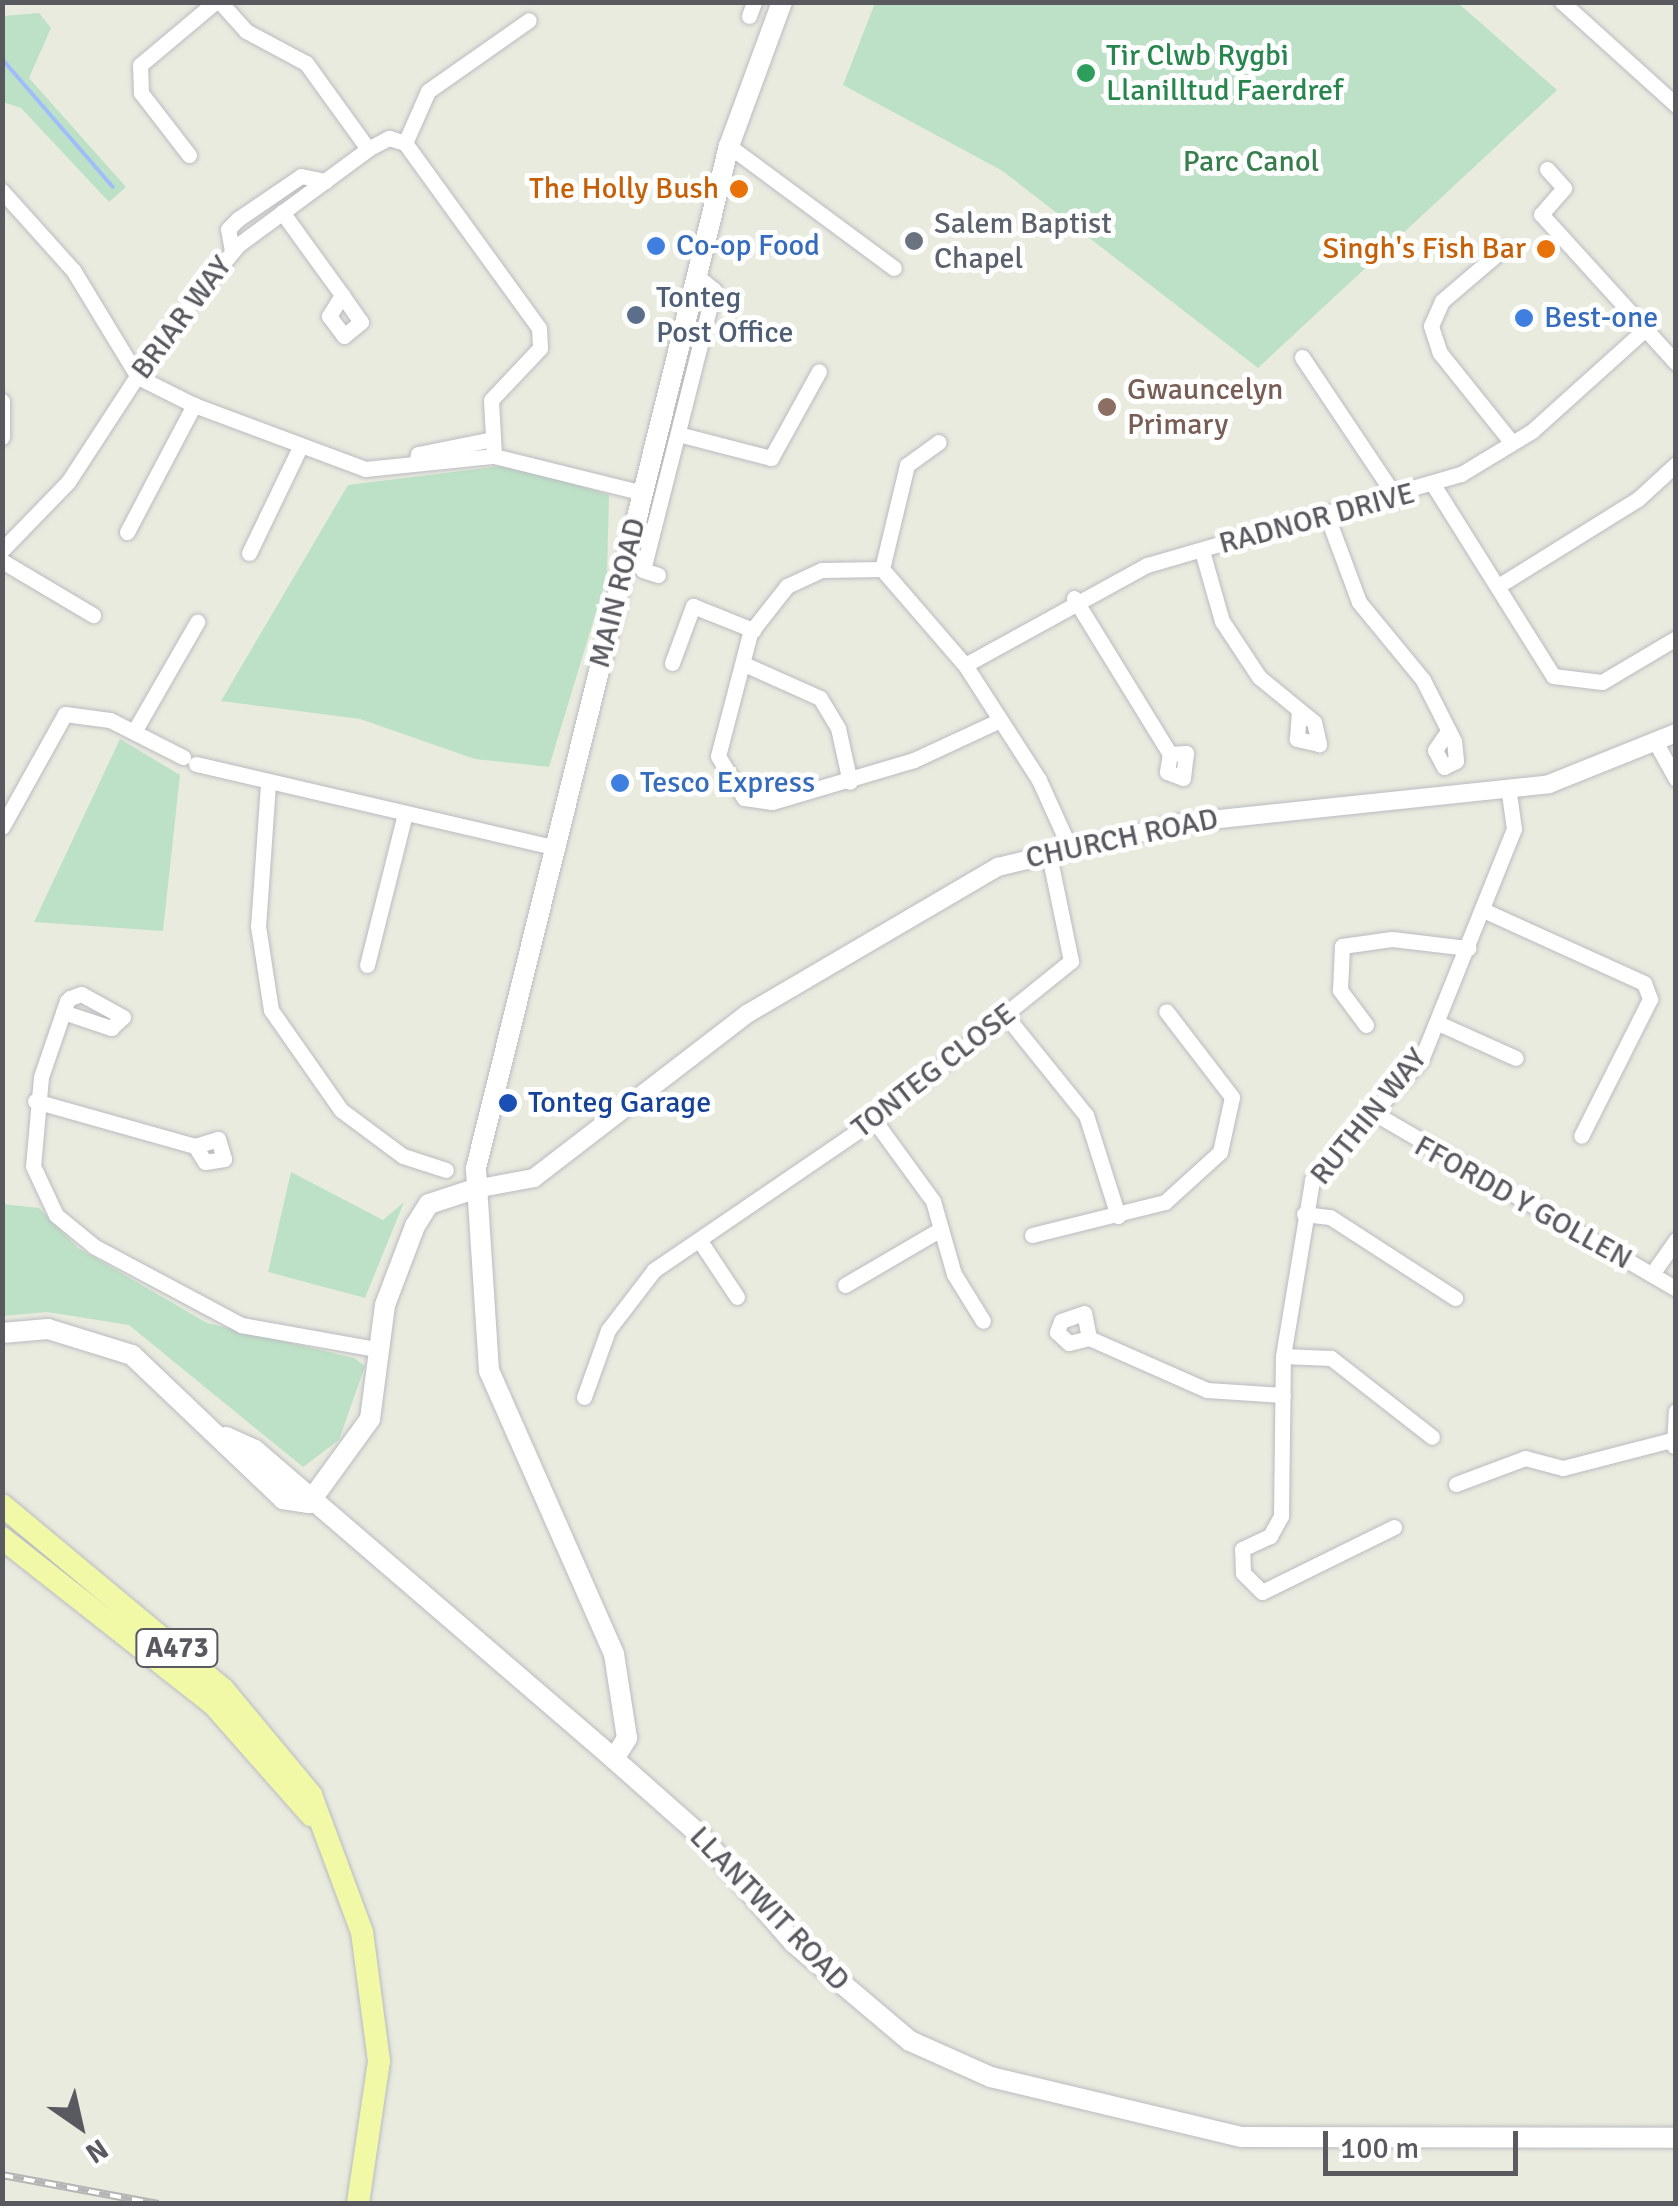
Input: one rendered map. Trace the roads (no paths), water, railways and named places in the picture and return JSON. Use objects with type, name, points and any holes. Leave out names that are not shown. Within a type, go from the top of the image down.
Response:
[{"type":"main road","name":"MAIN ROAD","points":[[614,1759],[628,1738],[614,1654],[489,1371],[475,1189],[729,146],[782,2]]},
{"type":"main road","points":[[309,1503],[370,1419],[385,1305],[415,1226],[429,1204],[475,1189]]},
{"type":"main road","name":"LLANTWIT ROAD","points":[[2,1333],[48,1329],[132,1355],[226,1437],[284,1499],[309,1503],[614,1759],[841,1986],[910,2042],[991,2077],[1240,2136],[1676,2138]]},
{"type":"main road","name":"A473","points":[[2,1505],[223,1689],[274,1741],[311,1795],[317,1821],[362,1932],[379,2060],[358,2204]]},
{"type":"main road","name":"A473","points":[[2,1538],[214,1705],[317,1821]]},
{"type":"street","points":[[189,155],[142,93],[140,65],[218,2],[246,31],[306,63],[368,149]]},
{"type":"street","points":[[1562,2],[1676,105]]},
{"type":"street","points":[[493,448],[491,400],[540,348],[539,328],[405,143],[428,91],[530,20]]},
{"type":"street","name":"BRIAR WAY","points":[[2,550],[68,482],[138,376],[232,251],[368,149],[389,138],[405,143]]},
{"type":"street","points":[[729,146],[894,268]]},
{"type":"street","points":[[1547,168],[1564,188],[1541,214],[1676,363]]},
{"type":"street","points":[[232,251],[228,230],[238,219],[301,176],[325,181]]},
{"type":"street","points":[[2,191],[73,270],[138,376],[194,405],[364,469],[416,464],[493,448],[644,493]]},
{"type":"street","points":[[282,212],[342,295]]},
{"type":"street","points":[[1504,248],[1442,301],[1431,326],[1440,352],[1512,443]]},
{"type":"street","points":[[658,576],[642,570],[714,290],[697,276]]},
{"type":"street","name":"RADNOR DRIVE","points":[[966,665],[1074,598],[1202,550],[1434,486],[1512,443],[1643,331]]},
{"type":"street","points":[[1302,357],[1398,499]]},
{"type":"street","points":[[678,434],[771,458],[819,371]]},
{"type":"street","points":[[2,401],[2,437]]},
{"type":"street","points":[[127,532],[194,405]]},
{"type":"street","points":[[882,569],[908,465],[939,442]]},
{"type":"street","points":[[249,553],[300,447]]},
{"type":"street","points":[[1498,586],[1638,500],[1676,464]]},
{"type":"street","points":[[1434,486],[1554,676],[1579,686],[1602,682],[1676,638]]},
{"type":"street","points":[[1327,516],[1359,602],[1423,680],[1444,735]]},
{"type":"street","points":[[1202,550],[1222,622],[1260,677],[1298,712]]},
{"type":"street","points":[[2,562],[93,615]]},
{"type":"street","points":[[998,721],[850,782],[772,802],[733,786],[722,773],[720,728],[753,630],[787,586],[822,570],[882,569],[966,665],[998,721],[1069,846]]},
{"type":"street","points":[[1074,598],[1170,754]]},
{"type":"street","points":[[672,663],[693,606],[753,630]]},
{"type":"street","points":[[134,730],[196,622]]},
{"type":"street","points":[[744,664],[820,698],[838,728],[850,782]]},
{"type":"street","points":[[2,827],[65,714],[134,730],[190,760],[268,784],[557,848]]},
{"type":"street","name":"CHURCH ROAD","points":[[475,1189],[534,1178],[747,1014],[889,923],[1048,850],[1268,810],[1510,792],[1676,733]]},
{"type":"street","points":[[1656,743],[1676,779]]},
{"type":"street","points":[[268,784],[258,926],[278,1026],[342,1110],[403,1156],[446,1170]]},
{"type":"street","name":"RUTHIN WAY","points":[[1394,1527],[1262,1592],[1244,1573],[1242,1550],[1270,1536],[1281,1516],[1283,1356],[1312,1180],[1421,1060],[1514,829],[1510,792]]},
{"type":"street","points":[[367,965],[405,814]]},
{"type":"street","name":"TONTEG CLOSE","points":[[584,1396],[608,1330],[654,1270],[874,1120],[1072,961],[1048,850]]},
{"type":"street","points":[[1483,910],[1644,983],[1650,999],[1581,1136]]},
{"type":"street","points":[[1366,1025],[1340,990],[1342,946],[1392,939],[1468,948]]},
{"type":"street","points":[[1032,1235],[1118,1216],[1186,1189],[1228,1129],[1232,1098],[1166,1011]]},
{"type":"street","points":[[64,1012],[35,1101],[37,1187],[95,1246],[242,1325],[381,1350]]},
{"type":"street","points":[[1006,1016],[1086,1114],[1118,1216]]},
{"type":"street","points":[[1438,1023],[1516,1058]]},
{"type":"street","points":[[35,1101],[195,1146]]},
{"type":"street","name":"FFORDD Y GOLLEN","points":[[1374,1113],[1676,1289]]},
{"type":"street","points":[[874,1120],[933,1201],[941,1229],[982,1320]]},
{"type":"street","points":[[1304,1214],[1330,1217],[1455,1298]]},
{"type":"street","points":[[845,1285],[941,1229]]},
{"type":"street","points":[[700,1240],[738,1297]]},
{"type":"street","points":[[1652,1274],[1676,1240]]},
{"type":"street","points":[[1088,1338],[1208,1390],[1283,1395]]},
{"type":"street","points":[[1283,1356],[1331,1358],[1432,1437]]},
{"type":"street","points":[[1456,1484],[1525,1458],[1563,1468],[1673,1444],[1676,1411]]},
{"type":"waterway","points":[[2,59],[113,187]]},
{"type":"railway","points":[[2,2175],[158,2204]]},
{"type":"place","name":"Tir Clwb Rygbi Llanilltud Faerdref","points":[[1086,73]]},
{"type":"place","name":"The Holly Bush","points":[[739,189]]},
{"type":"place","name":"Salem Baptist Chapel","points":[[914,241]]},
{"type":"place","name":"Co-op Food","points":[[656,246]]},
{"type":"place","name":"Singh's Fish Bar","points":[[1546,249]]},
{"type":"place","name":"Tonteg Post Office","points":[[636,315]]},
{"type":"place","name":"Best-one","points":[[1524,318]]},
{"type":"place","name":"Gwauncelyn Primary","points":[[1107,407]]},
{"type":"place","name":"Tesco Express","points":[[620,783]]},
{"type":"place","name":"Tonteg Garage","points":[[508,1103]]},
{"type":"park label","name":"Parc Canol","points":[[1251,162]]}]
